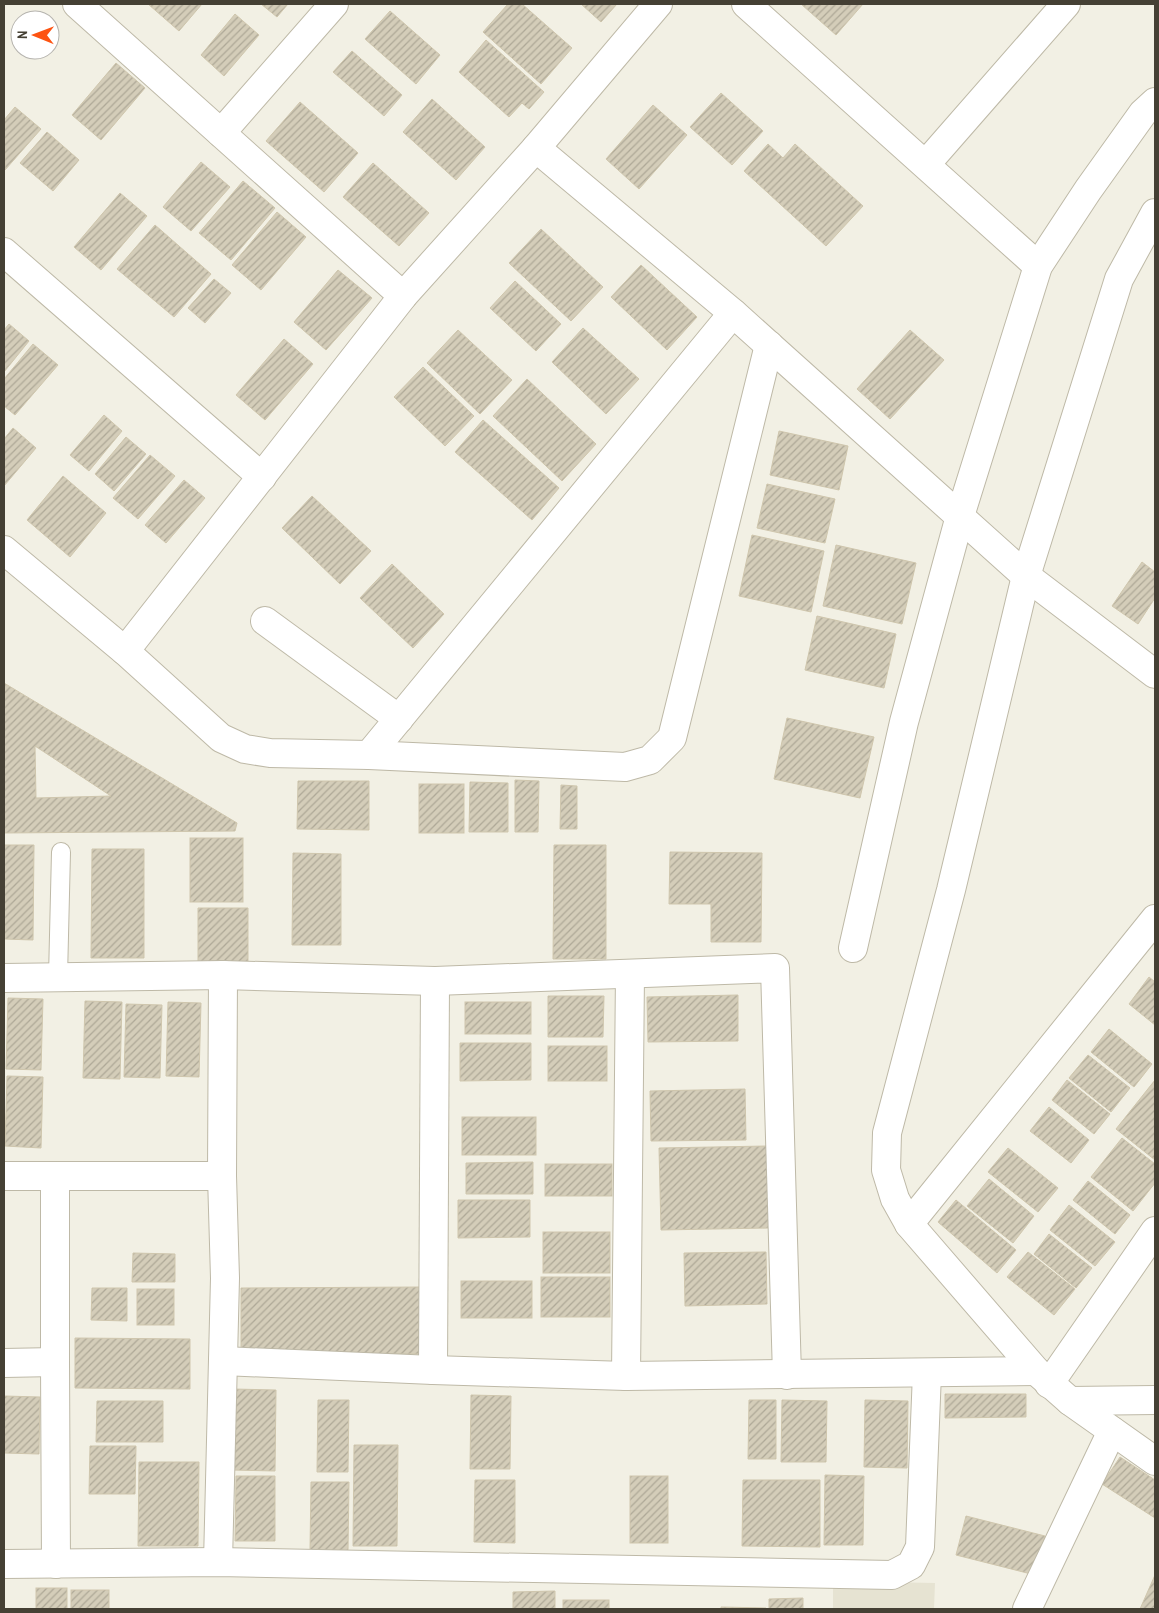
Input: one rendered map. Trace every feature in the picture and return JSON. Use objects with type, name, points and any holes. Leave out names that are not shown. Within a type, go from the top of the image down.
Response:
[{"type":"street","points":[[77,4],[403,296]]},
{"type":"street","points":[[220,133],[334,4]]},
{"type":"street","points":[[126,651],[403,296],[536,148],[658,4]]},
{"type":"street","points":[[746,4],[1038,266]]},
{"type":"street","points":[[926,164],[1066,4]]},
{"type":"street","points":[[852,948],[904,722],[960,516],[1038,266],[1088,190],[1143,113],[1155,102]]},
{"type":"street","points":[[536,148],[733,312],[1026,576],[1155,674]]},
{"type":"street","points":[[1155,213],[1119,278],[1026,576],[952,890],[887,1133],[886,1170],[895,1199],[909,1224],[1042,1377],[1070,1401],[1155,1461]]},
{"type":"street","points":[[4,252],[262,477]]},
{"type":"street","points":[[369,755],[733,312]]},
{"type":"street","points":[[4,550],[126,651],[221,738],[245,749],[270,753],[369,755],[625,767],[650,760],[672,738],[768,345]]},
{"type":"street","points":[[265,621],[399,719]]},
{"type":"street","points":[[909,1224],[1155,919]]},
{"type":"street","points":[[4,978],[223,975],[435,980],[775,968],[787,1375]]},
{"type":"street","points":[[626,1376],[630,974]]},
{"type":"street","points":[[218,1562],[225,1278],[222,1176],[223,975]]},
{"type":"street","points":[[433,1370],[435,980]]},
{"type":"street","points":[[4,1176],[222,1176]]},
{"type":"street","points":[[56,1176],[56,1564]]},
{"type":"street","points":[[1042,1377],[1155,1231]]},
{"type":"street","points":[[223,1361],[626,1376],[927,1373],[1042,1377]]},
{"type":"street","points":[[4,1363],[55,1362]]},
{"type":"street","points":[[4,1564],[218,1562],[892,1575],[911,1565],[920,1547],[927,1373]]},
{"type":"street","points":[[1070,1401],[1155,1400]]},
{"type":"street","points":[[1027,1609],[1112,1431]]},
{"type":"lane","points":[[58,977],[61,852]]},
{"type":"shaded area","points":[[833,1581],[935,1583],[934,1609],[833,1609]]},
{"type":"building","points":[[148,4],[202,4],[179,31]]},
{"type":"building","points":[[261,4],[288,4],[277,17]]},
{"type":"building","points":[[508,4],[522,4],[572,48],[541,84],[483,32]]},
{"type":"building","points":[[581,4],[617,4],[601,22]]},
{"type":"building","points":[[801,4],[863,4],[836,35]]},
{"type":"building","points":[[390,11],[440,55],[416,84],[365,39]]},
{"type":"building","points":[[235,14],[259,35],[224,76],[201,55]]},
{"type":"building","points":[[486,40],[544,92],[529,109],[522,103],[509,117],[459,72]]},
{"type":"building","points":[[352,51],[402,95],[384,116],[333,72]]},
{"type":"building","points":[[116,63],[145,88],[101,140],[72,115]]},
{"type":"building","points":[[721,93],[763,131],[732,165],[690,127]]},
{"type":"building","points":[[432,99],[485,147],[456,180],[403,132]]},
{"type":"building","points":[[300,102],[358,153],[324,192],[266,141]]},
{"type":"building","points":[[653,105],[687,135],[639,189],[606,159]]},
{"type":"building","points":[[15,107],[41,129],[5,170],[4,120]]},
{"type":"building","points":[[47,132],[79,160],[53,191],[20,163]]},
{"type":"building","points":[[768,144],[783,158],[795,144],[863,206],[826,246],[744,171]]},
{"type":"building","points":[[201,162],[230,187],[191,231],[163,207]]},
{"type":"building","points":[[373,163],[429,213],[399,246],[343,197]]},
{"type":"building","points":[[243,181],[275,208],[231,260],[199,233]]},
{"type":"building","points":[[120,193],[147,216],[101,270],[74,247]]},
{"type":"building","points":[[277,212],[306,237],[261,290],[232,265]]},
{"type":"building","points":[[155,225],[211,274],[174,317],[117,269]]},
{"type":"building","points":[[541,229],[603,287],[571,321],[509,263]]},
{"type":"building","points":[[641,265],[697,317],[667,350],[611,297]]},
{"type":"building","points":[[338,270],[372,298],[326,350],[294,322]]},
{"type":"building","points":[[214,279],[231,293],[205,323],[188,308]]},
{"type":"building","points":[[515,281],[561,324],[536,351],[490,308]]},
{"type":"building","points":[[9,324],[29,341],[4,372],[4,330]]},
{"type":"building","points":[[583,328],[639,379],[606,414],[552,362]]},
{"type":"building","points":[[458,330],[512,380],[480,414],[427,363]]},
{"type":"building","points":[[910,330],[944,360],[890,419],[857,389]]},
{"type":"building","points":[[284,339],[313,364],[265,420],[236,395]]},
{"type":"building","points":[[33,344],[58,365],[15,415],[4,406],[4,379]]},
{"type":"building","points":[[423,367],[474,416],[445,446],[394,397]]},
{"type":"building","points":[[527,379],[596,444],[562,481],[493,416]]},
{"type":"building","points":[[104,415],[122,431],[89,471],[70,455]]},
{"type":"building","points":[[483,420],[559,488],[532,520],[455,452]]},
{"type":"building","points":[[13,428],[36,448],[4,486],[4,439]]},
{"type":"building","points":[[779,431],[848,446],[839,490],[770,475]]},
{"type":"building","points":[[126,437],[146,454],[114,491],[95,474]]},
{"type":"building","points":[[150,455],[175,476],[138,519],[113,498]]},
{"type":"building","points":[[63,476],[106,513],[70,557],[27,520]]},
{"type":"building","points":[[184,480],[205,498],[166,543],[145,525]]},
{"type":"building","points":[[767,484],[835,499],[825,543],[757,528]]},
{"type":"building","points":[[312,496],[371,551],[340,584],[282,528]]},
{"type":"building","points":[[752,535],[824,551],[811,612],[739,596]]},
{"type":"building","points":[[836,545],[916,563],[902,624],[823,606]]},
{"type":"building","points":[[1142,562],[1155,572],[1155,598],[1138,624],[1112,606]]},
{"type":"building","points":[[392,564],[444,614],[413,648],[360,598]]},
{"type":"building","points":[[817,616],[896,634],[884,688],[805,670]]},
{"type":"building","points":[[4,683],[237,823],[235,831],[4,833]],"holes":[[[35,746],[111,796],[36,798]]]},
{"type":"building","points":[[787,718],[874,737],[860,798],[774,779]]},
{"type":"building","points":[[515,780],[539,781],[538,832],[515,832]]},
{"type":"building","points":[[298,781],[369,781],[369,830],[297,829]]},
{"type":"building","points":[[470,782],[508,783],[508,832],[469,832]]},
{"type":"building","points":[[419,784],[464,784],[464,833],[419,833]]},
{"type":"building","points":[[561,785],[577,786],[577,829],[560,829]]},
{"type":"building","points":[[190,838],[243,838],[243,902],[190,902]]},
{"type":"building","points":[[4,845],[34,845],[33,940],[4,939]]},
{"type":"building","points":[[554,845],[606,845],[606,959],[553,959]]},
{"type":"building","points":[[92,849],[144,849],[144,958],[91,958]]},
{"type":"building","points":[[670,852],[762,853],[761,942],[711,942],[711,904],[669,904]]},
{"type":"building","points":[[293,853],[341,854],[341,945],[292,945]]},
{"type":"building","points":[[198,908],[248,908],[248,968],[198,967]]},
{"type":"building","points":[[1149,977],[1155,982],[1155,1025],[1129,1004]]},
{"type":"building","points":[[738,995],[738,1041],[648,1042],[647,997]]},
{"type":"building","points":[[548,996],[604,996],[603,1037],[548,1037]]},
{"type":"building","points":[[8,998],[43,999],[41,1070],[6,1069]]},
{"type":"building","points":[[85,1001],[122,1002],[120,1079],[83,1078]]},
{"type":"building","points":[[168,1002],[201,1003],[199,1077],[166,1076]]},
{"type":"building","points":[[465,1002],[531,1002],[531,1034],[465,1034]]},
{"type":"building","points":[[126,1004],[162,1005],[160,1078],[124,1077]]},
{"type":"building","points":[[1109,1029],[1152,1064],[1134,1087],[1091,1052]]},
{"type":"building","points":[[460,1043],[531,1043],[531,1080],[460,1081]]},
{"type":"building","points":[[548,1046],[607,1046],[607,1081],[548,1081]]},
{"type":"building","points":[[1088,1055],[1130,1088],[1111,1112],[1069,1078]]},
{"type":"building","points":[[7,1076],[43,1077],[41,1148],[5,1146]]},
{"type":"building","points":[[1067,1080],[1110,1114],[1094,1134],[1052,1100]]},
{"type":"building","points":[[1155,1080],[1155,1160],[1116,1129]]},
{"type":"building","points":[[745,1089],[746,1140],[651,1141],[650,1091]]},
{"type":"building","points":[[1049,1107],[1089,1140],[1071,1163],[1030,1131]]},
{"type":"building","points":[[462,1117],[536,1117],[536,1155],[462,1155]]},
{"type":"building","points":[[1122,1138],[1155,1164],[1155,1183],[1133,1211],[1091,1177]]},
{"type":"building","points":[[767,1146],[769,1228],[661,1230],[659,1148]]},
{"type":"building","points":[[1008,1148],[1058,1188],[1038,1212],[988,1172]]},
{"type":"building","points":[[533,1162],[533,1194],[466,1194],[466,1163]]},
{"type":"building","points":[[545,1164],[612,1164],[612,1196],[545,1196]]},
{"type":"building","points":[[989,1179],[1034,1216],[1013,1243],[967,1206]]},
{"type":"building","points":[[1088,1181],[1130,1215],[1115,1234],[1073,1200]]},
{"type":"building","points":[[458,1200],[530,1200],[530,1237],[458,1238]]},
{"type":"building","points":[[956,1200],[1016,1250],[997,1273],[938,1222]]},
{"type":"building","points":[[1069,1205],[1115,1242],[1095,1266],[1050,1230]]},
{"type":"building","points":[[543,1232],[610,1232],[610,1273],[543,1273]]},
{"type":"building","points":[[1049,1234],[1092,1268],[1076,1288],[1034,1254]]},
{"type":"building","points":[[766,1252],[767,1304],[685,1306],[684,1253]]},
{"type":"building","points":[[1028,1252],[1075,1289],[1054,1315],[1007,1277]]},
{"type":"building","points":[[133,1253],[175,1254],[175,1282],[132,1282]]},
{"type":"building","points":[[541,1277],[610,1277],[610,1317],[541,1317]]},
{"type":"building","points":[[461,1281],[532,1281],[532,1318],[461,1318]]},
{"type":"building","points":[[420,1287],[420,1354],[241,1354],[241,1288]]},
{"type":"building","points":[[92,1288],[127,1288],[127,1321],[91,1320]]},
{"type":"building","points":[[137,1289],[174,1289],[174,1325],[137,1325]]},
{"type":"building","points":[[75,1338],[190,1339],[190,1389],[75,1388]]},
{"type":"building","points":[[233,1389],[276,1390],[275,1471],[232,1470]]},
{"type":"building","points":[[945,1394],[1026,1394],[1026,1417],[945,1418]]},
{"type":"building","points":[[471,1395],[511,1396],[510,1469],[470,1469]]},
{"type":"building","points":[[4,1396],[40,1397],[39,1454],[4,1453]]},
{"type":"building","points":[[318,1400],[349,1400],[348,1472],[317,1472]]},
{"type":"building","points":[[749,1400],[776,1400],[776,1459],[748,1459]]},
{"type":"building","points":[[782,1400],[827,1401],[826,1462],[781,1462]]},
{"type":"building","points":[[865,1400],[908,1401],[907,1468],[864,1467]]},
{"type":"building","points":[[97,1401],[163,1401],[163,1442],[96,1442]]},
{"type":"building","points":[[354,1445],[398,1445],[397,1546],[353,1546]]},
{"type":"building","points":[[90,1446],[136,1446],[135,1494],[89,1494]]},
{"type":"building","points":[[1120,1457],[1155,1480],[1155,1518],[1102,1484]]},
{"type":"building","points":[[139,1462],[199,1462],[198,1546],[138,1546]]},
{"type":"building","points":[[825,1475],[864,1476],[863,1545],[824,1545]]},
{"type":"building","points":[[236,1476],[275,1476],[275,1541],[235,1541]]},
{"type":"building","points":[[630,1476],[668,1476],[668,1543],[630,1543]]},
{"type":"building","points":[[475,1480],[515,1480],[515,1543],[474,1542]]},
{"type":"building","points":[[743,1480],[820,1480],[820,1547],[742,1546]]},
{"type":"building","points":[[311,1482],[349,1482],[348,1551],[310,1550]]},
{"type":"building","points":[[966,1516],[1045,1536],[1035,1575],[956,1555]]},
{"type":"building","points":[[1155,1575],[1155,1609],[1140,1609]]},
{"type":"building","points":[[36,1588],[67,1588],[67,1609],[36,1609]]},
{"type":"building","points":[[71,1590],[109,1590],[109,1609],[71,1609]]},
{"type":"building","points":[[555,1591],[555,1609],[513,1609],[513,1592]]},
{"type":"building","points":[[803,1598],[803,1609],[769,1609],[769,1599]]},
{"type":"building","points":[[563,1600],[609,1600],[609,1609],[563,1609]]},
{"type":"building","points":[[721,1607],[766,1608],[766,1609],[721,1609]]}]
